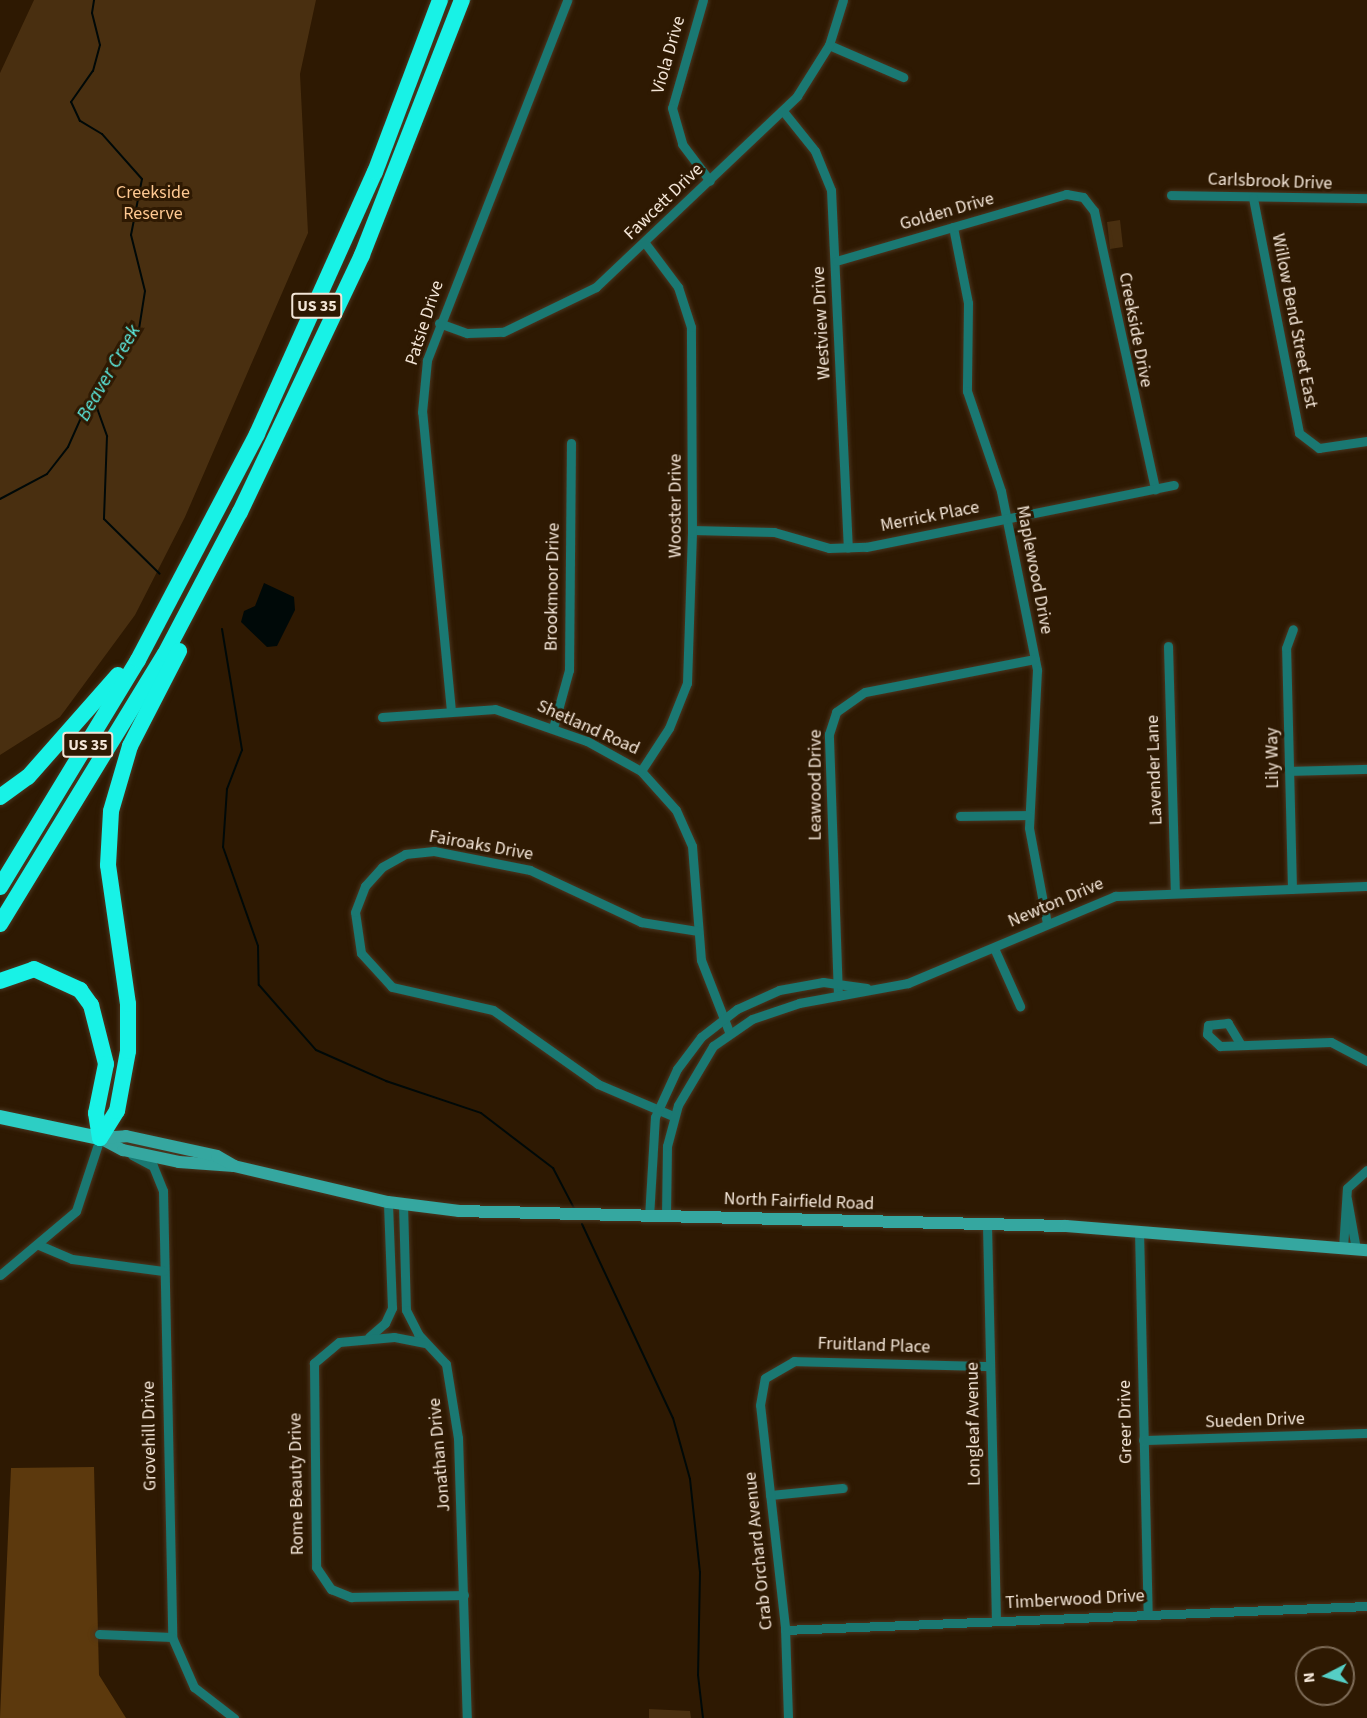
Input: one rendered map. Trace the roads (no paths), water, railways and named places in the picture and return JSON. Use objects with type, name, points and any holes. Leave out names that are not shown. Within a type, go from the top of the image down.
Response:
[{"type":"highway","name":"US 35","points":[[0,887],[171,601],[318,303],[440,0]]},
{"type":"highway","name":"US 35","points":[[0,924],[165,654],[240,512],[362,255],[462,0]]},
{"type":"highway","points":[[100,1138],[117,1111],[128,1051],[128,1004],[108,865],[114,800],[130,746],[214,583],[240,512]]},
{"type":"highway","points":[[0,797],[28,777],[104,695],[171,601]]},
{"type":"highway","points":[[0,981],[34,969],[80,990],[91,1005],[106,1064],[96,1113],[100,1138]]},
{"type":"main road","name":"North Fairfield Road","points":[[0,1117],[100,1138],[137,1138],[217,1156],[234,1166]]},
{"type":"main road","name":"North Fairfield Road","points":[[100,1138],[123,1150],[234,1166],[388,1202],[495,1213],[1139,1230],[1361,1250]]},
{"type":"street","name":"Patsie Drive","points":[[451,711],[422,412],[427,360],[439,323],[567,0]]},
{"type":"street","name":"Viola Drive","points":[[703,0],[672,108],[678,136],[710,181]]},
{"type":"street","name":"Fawcett Drive","points":[[439,323],[467,333],[511,330],[589,292],[645,243],[783,111],[829,45],[843,0]]},
{"type":"street","points":[[829,45],[903,77]]},
{"type":"street","name":"Westview Drive","points":[[783,111],[815,152],[829,184],[836,261],[848,548]]},
{"type":"street","name":"Golden Drive","points":[[836,261],[1066,194]]},
{"type":"street","name":"Creekside Drive","points":[[1066,194],[1083,197],[1094,211],[1155,489]]},
{"type":"street","name":"Carlsbrook Drive","points":[[1171,195],[1367,198]]},
{"type":"street","name":"Willow Bend Street East","points":[[1253,198],[1298,428],[1310,445],[1328,448],[1367,441]]},
{"type":"street","name":"Maplewood Drive","points":[[952,227],[968,303],[967,391],[1007,519],[1035,659],[1038,704],[1029,816],[1033,870],[1047,923]]},
{"type":"street","name":"Wooster Drive","points":[[641,771],[669,728],[687,682],[692,530],[692,327],[678,286],[645,243]]},
{"type":"street","name":"Brookmoor Drive","points":[[554,728],[568,670],[571,443]]},
{"type":"street","name":"Merrick Place","points":[[692,530],[774,532],[848,548],[1174,485]]},
{"type":"street","name":"Lily Way","points":[[1292,889],[1286,648],[1293,629]]},
{"type":"street","name":"Lavender Lane","points":[[1168,646],[1175,893]]},
{"type":"street","name":"Leawood Drive","points":[[838,996],[829,734],[836,712],[865,692],[1035,659]]},
{"type":"street","name":"Shetland Road","points":[[382,717],[495,710],[554,728],[641,771],[676,810],[688,837],[701,960],[729,1032]]},
{"type":"street","points":[[1290,771],[1367,769]]},
{"type":"street","points":[[960,816],[1029,816]]},
{"type":"street","name":"Fairoaks Drive","points":[[673,1116],[598,1084],[493,1010],[392,987],[361,953],[356,912],[365,886],[382,867],[405,854],[434,851],[530,870],[586,892],[641,922],[698,931]]},
{"type":"street","name":"Newton Drive","points":[[666,1217],[673,1116],[700,1063],[729,1032],[778,1009],[908,983],[1115,896],[1367,886]]},
{"type":"street","points":[[994,948],[1020,1006]]},
{"type":"street","name":"Newton Drive","points":[[649,1217],[648,1166],[658,1109],[683,1059],[723,1018],[779,990],[837,984],[876,989]]},
{"type":"street","points":[[1241,1045],[1331,1042],[1367,1061]]},
{"type":"street","points":[[0,1275],[66,1223],[82,1199],[100,1138]]},
{"type":"street","name":"Grovehill Drive","points":[[123,1150],[153,1166],[163,1191],[172,1637],[194,1687],[234,1718]]},
{"type":"street","points":[[1343,1248],[1346,1197],[1351,1180],[1367,1170]]},
{"type":"street","points":[[1346,1197],[1361,1250]]},
{"type":"street","points":[[363,1338],[382,1328],[392,1308],[388,1202]]},
{"type":"street","name":"Jonathan Drive","points":[[403,1204],[406,1310],[428,1344],[444,1361],[453,1396],[464,1595],[467,1718]]},
{"type":"street","name":"Longleaf Avenue","points":[[987,1225],[996,1621]]},
{"type":"street","name":"Greer Drive","points":[[1139,1230],[1148,1612]]},
{"type":"street","points":[[39,1245],[72,1259],[164,1271]]},
{"type":"street","name":"Rome Beauty Drive","points":[[428,1344],[408,1338],[363,1338],[328,1346],[312,1370],[318,1572],[331,1589],[351,1597],[464,1595]]},
{"type":"street","name":"Fruitland Place","points":[[765,1380],[778,1366],[794,1361],[989,1366]]},
{"type":"street","name":"Crab Orchard Avenue","points":[[765,1380],[760,1405],[785,1630],[788,1718]]},
{"type":"street","name":"Sueden Drive","points":[[1143,1440],[1367,1433]]},
{"type":"street","points":[[770,1495],[843,1488]]},
{"type":"street","name":"Timberwood Drive","points":[[785,1630],[1148,1612],[1367,1606]]},
{"type":"street","points":[[99,1634],[172,1637]]},
{"type":"waterway","name":"Beaver Creek","points":[[0,499],[47,474],[68,447],[92,393],[139,329],[145,291],[131,235],[142,179],[102,134],[80,121],[71,102],[93,71],[100,45],[92,13],[94,0]]},
{"type":"waterway","points":[[92,394],[107,436],[104,519],[160,574]]},
{"type":"waterway","points":[[222,629],[242,750],[227,789],[223,847],[258,946],[259,985],[316,1050],[386,1081],[481,1113],[553,1168],[575,1210]]},
{"type":"waterway","points":[[582,1224],[673,1418],[690,1479],[700,1572],[698,1675],[703,1718]]},
{"type":"park label","name":"Creekside Reserve","points":[[153,204]]}]
